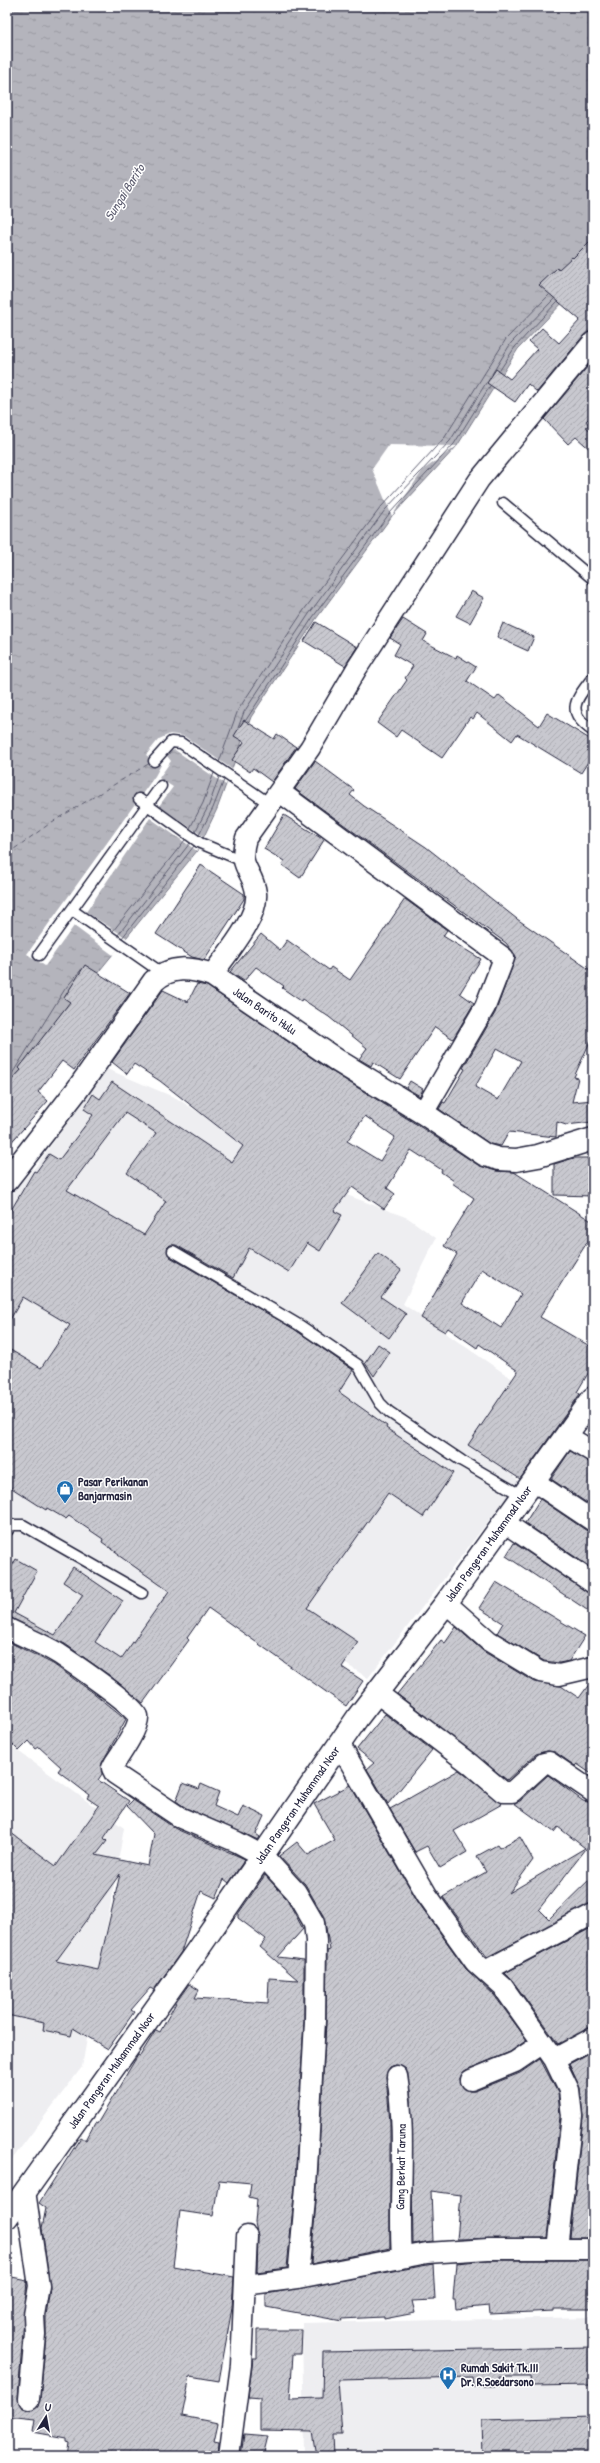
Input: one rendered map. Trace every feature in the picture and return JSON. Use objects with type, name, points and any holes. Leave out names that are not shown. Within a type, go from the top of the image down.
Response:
[{"type":"main road","name":"Jalan Barito Hulu","points":[[162,973],[174,969],[187,969],[212,975],[338,1061],[423,1113],[484,1155],[499,1159],[516,1160],[538,1156],[593,1139]]},
{"type":"main road","points":[[7,1180],[77,1090],[139,1000],[162,973]]},
{"type":"main road","name":"Jalan Pangeran Muhammad Noor","points":[[7,2217],[376,1694],[505,1523],[593,1398]]},
{"type":"street","points":[[212,975],[250,918],[256,900],[253,884],[243,861],[242,851],[246,838],[310,748],[357,668],[479,480],[593,342]]},
{"type":"street","points":[[275,798],[504,958],[485,1007],[423,1113]]},
{"type":"street","points":[[567,1436],[593,1452]]},
{"type":"street","points":[[529,1490],[593,1521]]},
{"type":"street","points":[[505,1523],[593,1583]]},
{"type":"street","points":[[446,1603],[489,1641],[540,1672],[558,1675],[593,1667]]},
{"type":"street","points":[[7,1628],[58,1654],[122,1699],[136,1712],[138,1717],[135,1726],[112,1768],[115,1774],[181,1818],[237,1842],[263,1856],[296,1892],[314,1923],[316,1932],[314,2037],[306,2187],[298,2278]]},
{"type":"street","points":[[376,1694],[470,1764],[503,1792],[512,1792],[544,1763],[549,1762],[593,1792]]},
{"type":"street","points":[[340,1745],[427,1895],[475,1962],[485,1972],[499,1982],[543,2043],[554,2060],[569,2090],[572,2109],[557,2249]]},
{"type":"street","points":[[485,1972],[593,1914]]},
{"type":"street","points":[[554,2060],[593,2038]]},
{"type":"street","points":[[471,2080],[515,2062],[543,2043]]},
{"type":"street","name":"Gang Berkat Taruna","points":[[397,2076],[402,2109],[403,2138],[400,2229],[402,2258]]},
{"type":"street","points":[[26,2191],[39,2286],[34,2315],[35,2334],[29,2399]]},
{"type":"street","points":[[229,2456],[241,2364],[247,2236]]},
{"type":"street","points":[[244,2285],[298,2278],[427,2253],[488,2249],[593,2249]]},
{"type":"lane","points":[[503,503],[593,579]]},
{"type":"lane","points":[[593,677],[574,706],[575,714],[583,724],[593,731]]},
{"type":"lane","points":[[154,760],[171,742],[181,743],[275,798]]},
{"type":"lane","points":[[39,955],[161,786]]},
{"type":"lane","points":[[139,799],[200,844],[243,861]]},
{"type":"lane","points":[[72,910],[162,973]]},
{"type":"lane","points":[[173,1251],[299,1325],[358,1365],[380,1403],[389,1412],[462,1460],[529,1490]]},
{"type":"lane","points":[[7,1531],[12,1525],[23,1525],[142,1593]]},
{"type":"shaded area","points":[[107,1069],[176,1098],[304,1179],[408,1218],[436,1238],[403,1304],[549,1404],[506,1469],[521,1483],[509,1494],[368,1678],[286,1626],[204,1561],[126,1691],[7,1620],[7,1199],[36,1166]]},
{"type":"shaded area","points":[[7,1743],[124,1828],[82,2067],[7,2166]]},
{"type":"shaded area","name":"Rumah Sakit Tk.III Dr. R.Soedarsono","points":[[593,2317],[593,2456],[304,2456],[302,2323]]},
{"type":"water","name":"Sungai Barito","points":[[7,7],[593,7],[593,271],[518,349],[457,446],[392,516],[316,619],[251,717],[217,809],[197,851],[78,997],[7,1111]]},
{"type":"pier","points":[[389,445],[457,446],[423,470],[392,516],[372,469]]},
{"type":"pier","points":[[170,734],[184,736],[232,769],[226,785],[175,750],[170,751],[167,756],[171,761],[159,778],[173,787],[159,806],[203,836],[197,851],[150,818],[86,912],[127,938],[113,955],[74,926],[45,966],[27,954],[155,776],[161,765],[146,755],[159,739]]},
{"type":"building","points":[[593,238],[593,331],[584,335],[537,392],[528,384],[515,402],[487,383],[496,369],[510,379],[537,349],[529,342],[542,328],[559,343],[580,320],[539,285],[557,268],[558,270],[572,257],[573,258]]},
{"type":"building","points":[[593,360],[593,414],[586,421],[589,425],[586,427],[593,433],[593,452],[576,437],[568,444],[544,419]]},
{"type":"building","points":[[471,591],[484,598],[470,623],[456,616]]},
{"type":"building","points":[[403,619],[427,634],[423,641],[456,658],[457,655],[476,667],[467,681],[495,700],[499,695],[539,726],[547,713],[593,741],[593,754],[581,773],[517,734],[512,741],[477,713],[473,719],[470,717],[442,758],[401,730],[396,737],[377,723],[407,680],[405,678],[413,666],[394,655],[400,644],[390,638]]},
{"type":"building","points":[[316,622],[357,647],[345,666],[304,641]]},
{"type":"building","points":[[503,623],[534,637],[528,651],[497,637]]},
{"type":"building","points":[[244,720],[274,739],[277,734],[296,747],[272,782],[253,768],[250,772],[232,760],[244,742],[234,736]]},
{"type":"building","points":[[315,761],[354,790],[350,795],[364,806],[426,847],[517,919],[593,972],[593,1035],[574,1077],[578,1078],[572,1102],[593,1100],[593,1122],[566,1125],[557,1122],[556,1137],[509,1132],[501,1146],[490,1144],[439,1109],[443,1102],[445,1103],[465,1069],[463,1068],[495,1013],[516,956],[506,943],[295,789]],"holes":[[[497,1048],[521,1061],[498,1100],[475,1087]]]},
{"type":"building","points":[[284,815],[324,840],[300,878],[282,865],[284,861],[264,849]]},
{"type":"building","points":[[201,865],[244,894],[244,899],[204,960],[192,957],[156,934]]},
{"type":"building","points":[[405,899],[447,930],[443,936],[481,959],[460,993],[474,1003],[453,1039],[435,1027],[400,1079],[373,1062],[371,1066],[359,1059],[367,1048],[329,1017],[282,988],[284,986],[256,967],[244,981],[230,972],[261,934],[280,950],[287,940],[329,970],[331,967],[350,980]]},
{"type":"building","points":[[85,965],[130,993],[74,1070],[62,1061],[38,1092],[48,1101],[7,1147],[7,1085],[21,1070],[19,1068],[70,1002],[64,998]]},
{"type":"building","points":[[197,984],[207,986],[331,1071],[478,1165],[496,1171],[514,1172],[593,1222],[593,1233],[540,1317],[593,1348],[593,1365],[577,1392],[580,1394],[520,1479],[468,1445],[518,1371],[479,1344],[477,1348],[448,1328],[445,1332],[421,1318],[457,1254],[444,1246],[474,1198],[452,1183],[454,1181],[441,1172],[442,1170],[411,1150],[387,1188],[395,1194],[384,1209],[352,1187],[334,1211],[342,1215],[320,1251],[307,1243],[289,1272],[249,1248],[233,1278],[176,1245],[170,1245],[167,1248],[170,1257],[296,1330],[353,1370],[339,1392],[387,1426],[386,1428],[453,1473],[423,1517],[388,1493],[307,1608],[358,1642],[342,1667],[363,1681],[346,1706],[208,1608],[187,1638],[189,1640],[143,1703],[109,1675],[65,1644],[7,1617],[7,1575],[16,1559],[37,1571],[14,1613],[55,1635],[83,1595],[63,1582],[73,1567],[123,1601],[95,1642],[121,1659],[169,1591],[118,1555],[119,1554],[102,1542],[103,1539],[69,1516],[66,1519],[47,1508],[46,1510],[7,1485],[7,1348],[41,1368],[70,1325],[23,1297],[7,1325],[7,1217],[34,1171],[36,1172],[49,1154],[59,1160],[93,1115],[84,1109],[93,1094],[100,1099],[112,1082],[232,1162],[243,1146],[160,1081],[134,1064],[127,1074],[112,1062],[163,990],[188,1002]],"holes":[[[125,1113],[156,1133],[127,1173],[166,1201],[144,1235],[67,1190]],[[365,1116],[395,1137],[380,1161],[347,1141]],[[482,1269],[521,1294],[501,1328],[462,1303]]]},
{"type":"building","points":[[410,1081],[423,1089],[420,1096],[406,1088]]},
{"type":"building","points":[[574,1158],[593,1158],[593,1196],[554,1195],[554,1164]]},
{"type":"building","points":[[378,1253],[401,1270],[381,1297],[406,1314],[389,1338],[342,1303]]},
{"type":"building","points":[[378,1344],[390,1352],[374,1376],[365,1363]]},
{"type":"building","points":[[570,1451],[593,1463],[593,1507],[551,1479]]},
{"type":"building","points":[[540,1499],[587,1531],[593,1532],[593,1569],[525,1523]]},
{"type":"building","points":[[514,1543],[587,1592],[593,1594],[593,1614],[506,1556]]},
{"type":"building","points":[[496,1582],[585,1636],[569,1661],[559,1663],[544,1661],[497,1633],[503,1623],[479,1608]]},
{"type":"building","points":[[456,1627],[483,1651],[534,1682],[561,1686],[579,1698],[593,1679],[593,1775],[577,1764],[575,1766],[555,1752],[547,1751],[536,1754],[507,1780],[397,1694],[441,1640],[445,1643]]},
{"type":"building","points":[[7,1641],[53,1664],[95,1694],[126,1719],[102,1763],[102,1774],[98,1780],[129,1801],[104,1838],[107,1841],[96,1855],[148,1866],[154,1834],[127,1806],[133,1800],[176,1829],[245,1859],[229,1883],[224,1879],[216,1898],[201,1891],[181,1952],[154,1990],[150,1988],[131,2010],[134,2012],[108,2049],[73,2028],[71,2036],[43,2030],[44,2023],[7,2015],[7,1830],[56,1866],[99,1806],[87,1798],[89,1795],[58,1771],[61,1767],[39,1747],[36,1749],[29,1741],[19,1751],[7,1739]],"holes":[[[120,1874],[98,1970],[56,1961]]]},
{"type":"building","points":[[385,1714],[432,1750],[388,1804],[367,1769],[374,1763],[357,1749]]},
{"type":"building","points":[[459,1770],[502,1804],[454,1831],[467,1852],[440,1868],[427,1846],[415,1852],[390,1809]]},
{"type":"building","points":[[548,1775],[583,1801],[593,1803],[593,1840],[539,1909],[549,1919],[593,1876],[593,1903],[487,1957],[443,1897],[486,1872],[477,1856],[497,1845],[499,1848],[520,1837],[533,1860],[509,1893],[585,1848],[558,1827],[554,1832],[514,1803],[520,1801]]},
{"type":"building","points":[[183,1783],[199,1789],[201,1784],[219,1792],[214,1806],[238,1817],[243,1806],[264,1816],[256,1834],[260,1837],[258,1840],[186,1808],[176,1801]]},
{"type":"building","points":[[350,1785],[418,1902],[466,1969],[494,1995],[527,2040],[510,2052],[466,2070],[460,2078],[461,2085],[469,2091],[475,2091],[520,2073],[540,2059],[558,2093],[560,2116],[547,2238],[457,2239],[461,2195],[431,2191],[433,2241],[413,2244],[411,2098],[406,2069],[396,2065],[390,2067],[386,2077],[390,2122],[390,2248],[311,2264],[317,2188],[326,2021],[327,1951],[330,1950],[324,1917],[305,1884],[279,1856],[297,1842],[308,1855],[335,1840],[314,1804]]},
{"type":"building","points":[[265,1875],[287,1899],[303,1929],[278,1957],[304,1960],[304,2021],[295,2186],[287,2268],[257,2272],[258,2237],[255,2223],[257,2199],[249,2197],[251,2183],[219,2180],[213,2216],[180,2211],[173,2266],[234,2277],[232,2308],[219,2381],[190,2376],[182,2416],[218,2423],[214,2441],[219,2442],[218,2456],[67,2456],[69,2442],[66,2441],[66,2438],[33,2432],[35,2420],[7,2417],[7,2276],[27,2280],[18,2398],[22,2408],[33,2410],[40,2400],[46,2335],[46,2316],[50,2288],[42,2228],[46,2208],[39,2203],[81,2137],[86,2140],[95,2123],[97,2124],[138,2055],[140,2056],[156,2030],[160,2032],[177,2001],[189,1984],[199,1990],[195,1998],[268,2003],[269,1978],[298,1980],[260,1947],[266,1939],[238,1918],[238,1914]]},
{"type":"building","points":[[593,1927],[593,2027],[558,2044],[512,1980],[505,1973]]},
{"type":"building","points":[[593,2051],[593,2238],[570,2238],[583,2117],[580,2088],[569,2064]]},
{"type":"building","points":[[488,2260],[593,2260],[593,2309],[554,2309],[554,2311],[490,2314],[489,2306],[456,2309],[455,2299],[453,2299],[456,2263]]},
{"type":"building","points":[[433,2264],[435,2300],[412,2301],[415,2313],[384,2319],[384,2317],[341,2319],[342,2321],[266,2307],[266,2294]]},
{"type":"building","points":[[257,2330],[302,2330],[301,2354],[293,2354],[290,2399],[322,2398],[323,2352],[593,2347],[593,2385],[531,2386],[530,2377],[499,2377],[500,2386],[473,2386],[472,2377],[338,2380],[342,2435],[333,2435],[334,2456],[316,2456],[312,2431],[260,2430],[260,2398],[248,2397],[253,2359],[257,2359]]},
{"type":"building","points":[[593,2417],[593,2456],[483,2456],[482,2420]]},
{"type":"building","points":[[244,2434],[268,2436],[263,2456],[241,2456]]},
{"type":"ferry route","points":[[7,854],[52,822],[150,763]]},
{"type":"place","name":"Pasar Perikanan Banjarmasin","points":[[65,1504]]},
{"type":"place","name":"Rumah Sakit Tk.III Dr. R.Soedarsono","points":[[448,2390]]}]
